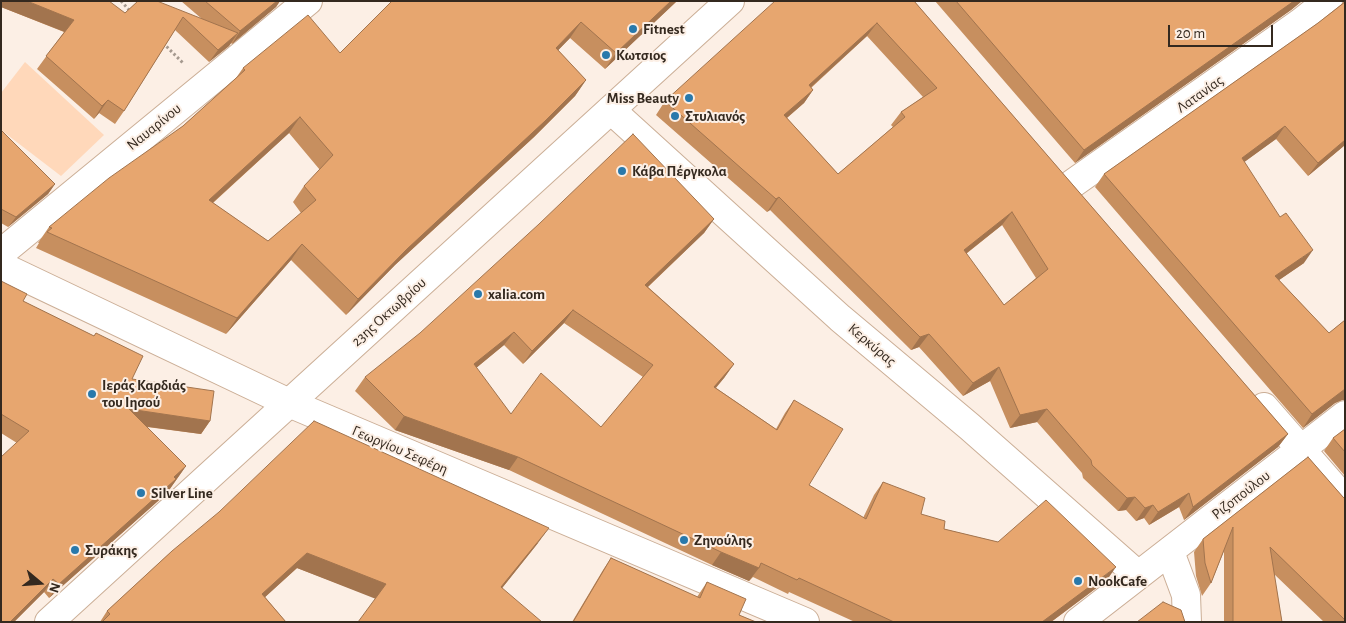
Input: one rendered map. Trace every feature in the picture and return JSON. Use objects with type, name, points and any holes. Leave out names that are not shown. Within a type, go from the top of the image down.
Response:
[{"type":"street","name":"Ναυαρίνου","points":[[1,253],[308,1]]},
{"type":"street","name":"23ης Οκτωβρίου","points":[[49,622],[730,1]]},
{"type":"street","name":"Λατανίας","points":[[1091,206],[1066,177],[1300,23],[1328,1]]},
{"type":"street","name":"Κερκύρας","points":[[611,110],[840,318],[970,426],[1138,575]]},
{"type":"street","name":"Γεωργίου Σεφέρη","points":[[1,266],[289,403],[805,622]]},
{"type":"street","points":[[1250,390],[1345,500]]},
{"type":"street","name":"Ριζοπούλου","points":[[1078,622],[1345,415]]},
{"type":"street","points":[[1170,552],[1186,595],[1187,622]]},
{"type":"path","points":[[121,1],[135,15]]},
{"type":"path","points":[[163,43],[206,85]]},
{"type":"shaded area","points":[[25,62],[104,135],[61,176],[1,130],[1,93]]},
{"type":"building","points":[[27,1],[109,1],[125,13],[138,1],[157,1],[238,33],[218,50],[183,17],[124,111],[108,100],[102,106],[46,56],[74,20]]},
{"type":"building","points":[[205,1],[277,1],[240,31]]},
{"type":"building","points":[[392,1],[671,1],[616,53],[581,22],[556,48],[586,80],[545,121],[407,249],[358,299],[302,244],[237,318],[47,232],[52,228],[49,227],[109,178],[183,126],[245,70],[243,68],[308,15],[340,53]],"holes":[[[300,117],[333,155],[304,186],[316,200],[268,241],[209,200]]]},
{"type":"building","points":[[775,1],[914,1],[1288,434],[1193,507],[1189,493],[1158,512],[1153,505],[1145,508],[1135,497],[1127,498],[1092,465],[1091,460],[1047,409],[1020,415],[999,367],[973,383],[929,334],[920,337],[779,197],[776,199],[665,101]],"holes":[[[877,23],[937,88],[901,112],[905,117],[838,174],[784,115],[813,90],[809,85]],[[1012,212],[1048,269],[1004,305],[964,250]]]},
{"type":"building","points":[[956,1],[1294,1],[1084,150]]},
{"type":"building","points":[[1345,2],[1345,140],[1318,163],[1285,126],[1242,158],[1280,217],[1286,213],[1313,250],[1275,276],[1329,333],[1345,320],[1345,389],[1312,414],[1104,174]]},
{"type":"building","points":[[1,130],[55,184],[16,217],[1,209]]},
{"type":"building","points":[[633,134],[714,219],[645,285],[734,364],[714,387],[777,430],[794,400],[843,429],[809,485],[866,519],[883,482],[925,498],[921,514],[945,521],[944,529],[998,542],[1046,500],[1116,567],[1042,622],[894,622],[799,578],[797,580],[761,563],[759,568],[721,552],[518,457],[404,416],[365,377],[420,333],[539,224]],"holes":[[[573,310],[653,365],[601,427],[541,373],[511,414],[474,364],[514,332],[532,351]]]},
{"type":"building","points":[[1,281],[27,294],[23,301],[94,336],[96,333],[143,356],[132,379],[214,391],[210,421],[129,409],[186,466],[174,477],[176,479],[59,584],[53,579],[10,622],[1,622],[1,457],[29,431],[1,414]]},
{"type":"building","points":[[314,421],[549,528],[501,587],[542,622],[358,622],[386,584],[307,553],[262,594],[286,622],[102,622],[110,614],[107,611],[172,551],[219,512]]},
{"type":"building","points":[[1345,429],[1345,452],[1333,438]]},
{"type":"building","points":[[1308,457],[1345,499],[1345,620],[1270,547],[1282,622],[1233,622],[1233,527],[1211,583],[1205,563],[1203,539]]},
{"type":"building","points":[[611,558],[700,598],[707,582],[746,599],[739,615],[756,622],[573,622]]},
{"type":"building","points":[[1163,602],[1181,610],[1185,622],[1137,622]]},
{"type":"place","name":"Fitnest","points":[[633,29]]},
{"type":"place","name":"Κωτσιος","points":[[606,55]]},
{"type":"place","name":"Miss Beauty","points":[[689,98]]},
{"type":"place","name":"Στυλιανός","points":[[675,116]]},
{"type":"place","name":"Κάβα Πέργκολα","points":[[622,171]]},
{"type":"place","name":"xalia.com","points":[[478,294]]},
{"type":"place","name":"Ιεράς Καρδιάς του Ιησού","points":[[92,394]]},
{"type":"place","name":"Silver Line","points":[[141,493]]},
{"type":"place","name":"Ζηνούλης","points":[[684,540]]},
{"type":"place","name":"Συράκης","points":[[75,550]]},
{"type":"place","name":"NookCafe","points":[[1078,581]]}]
